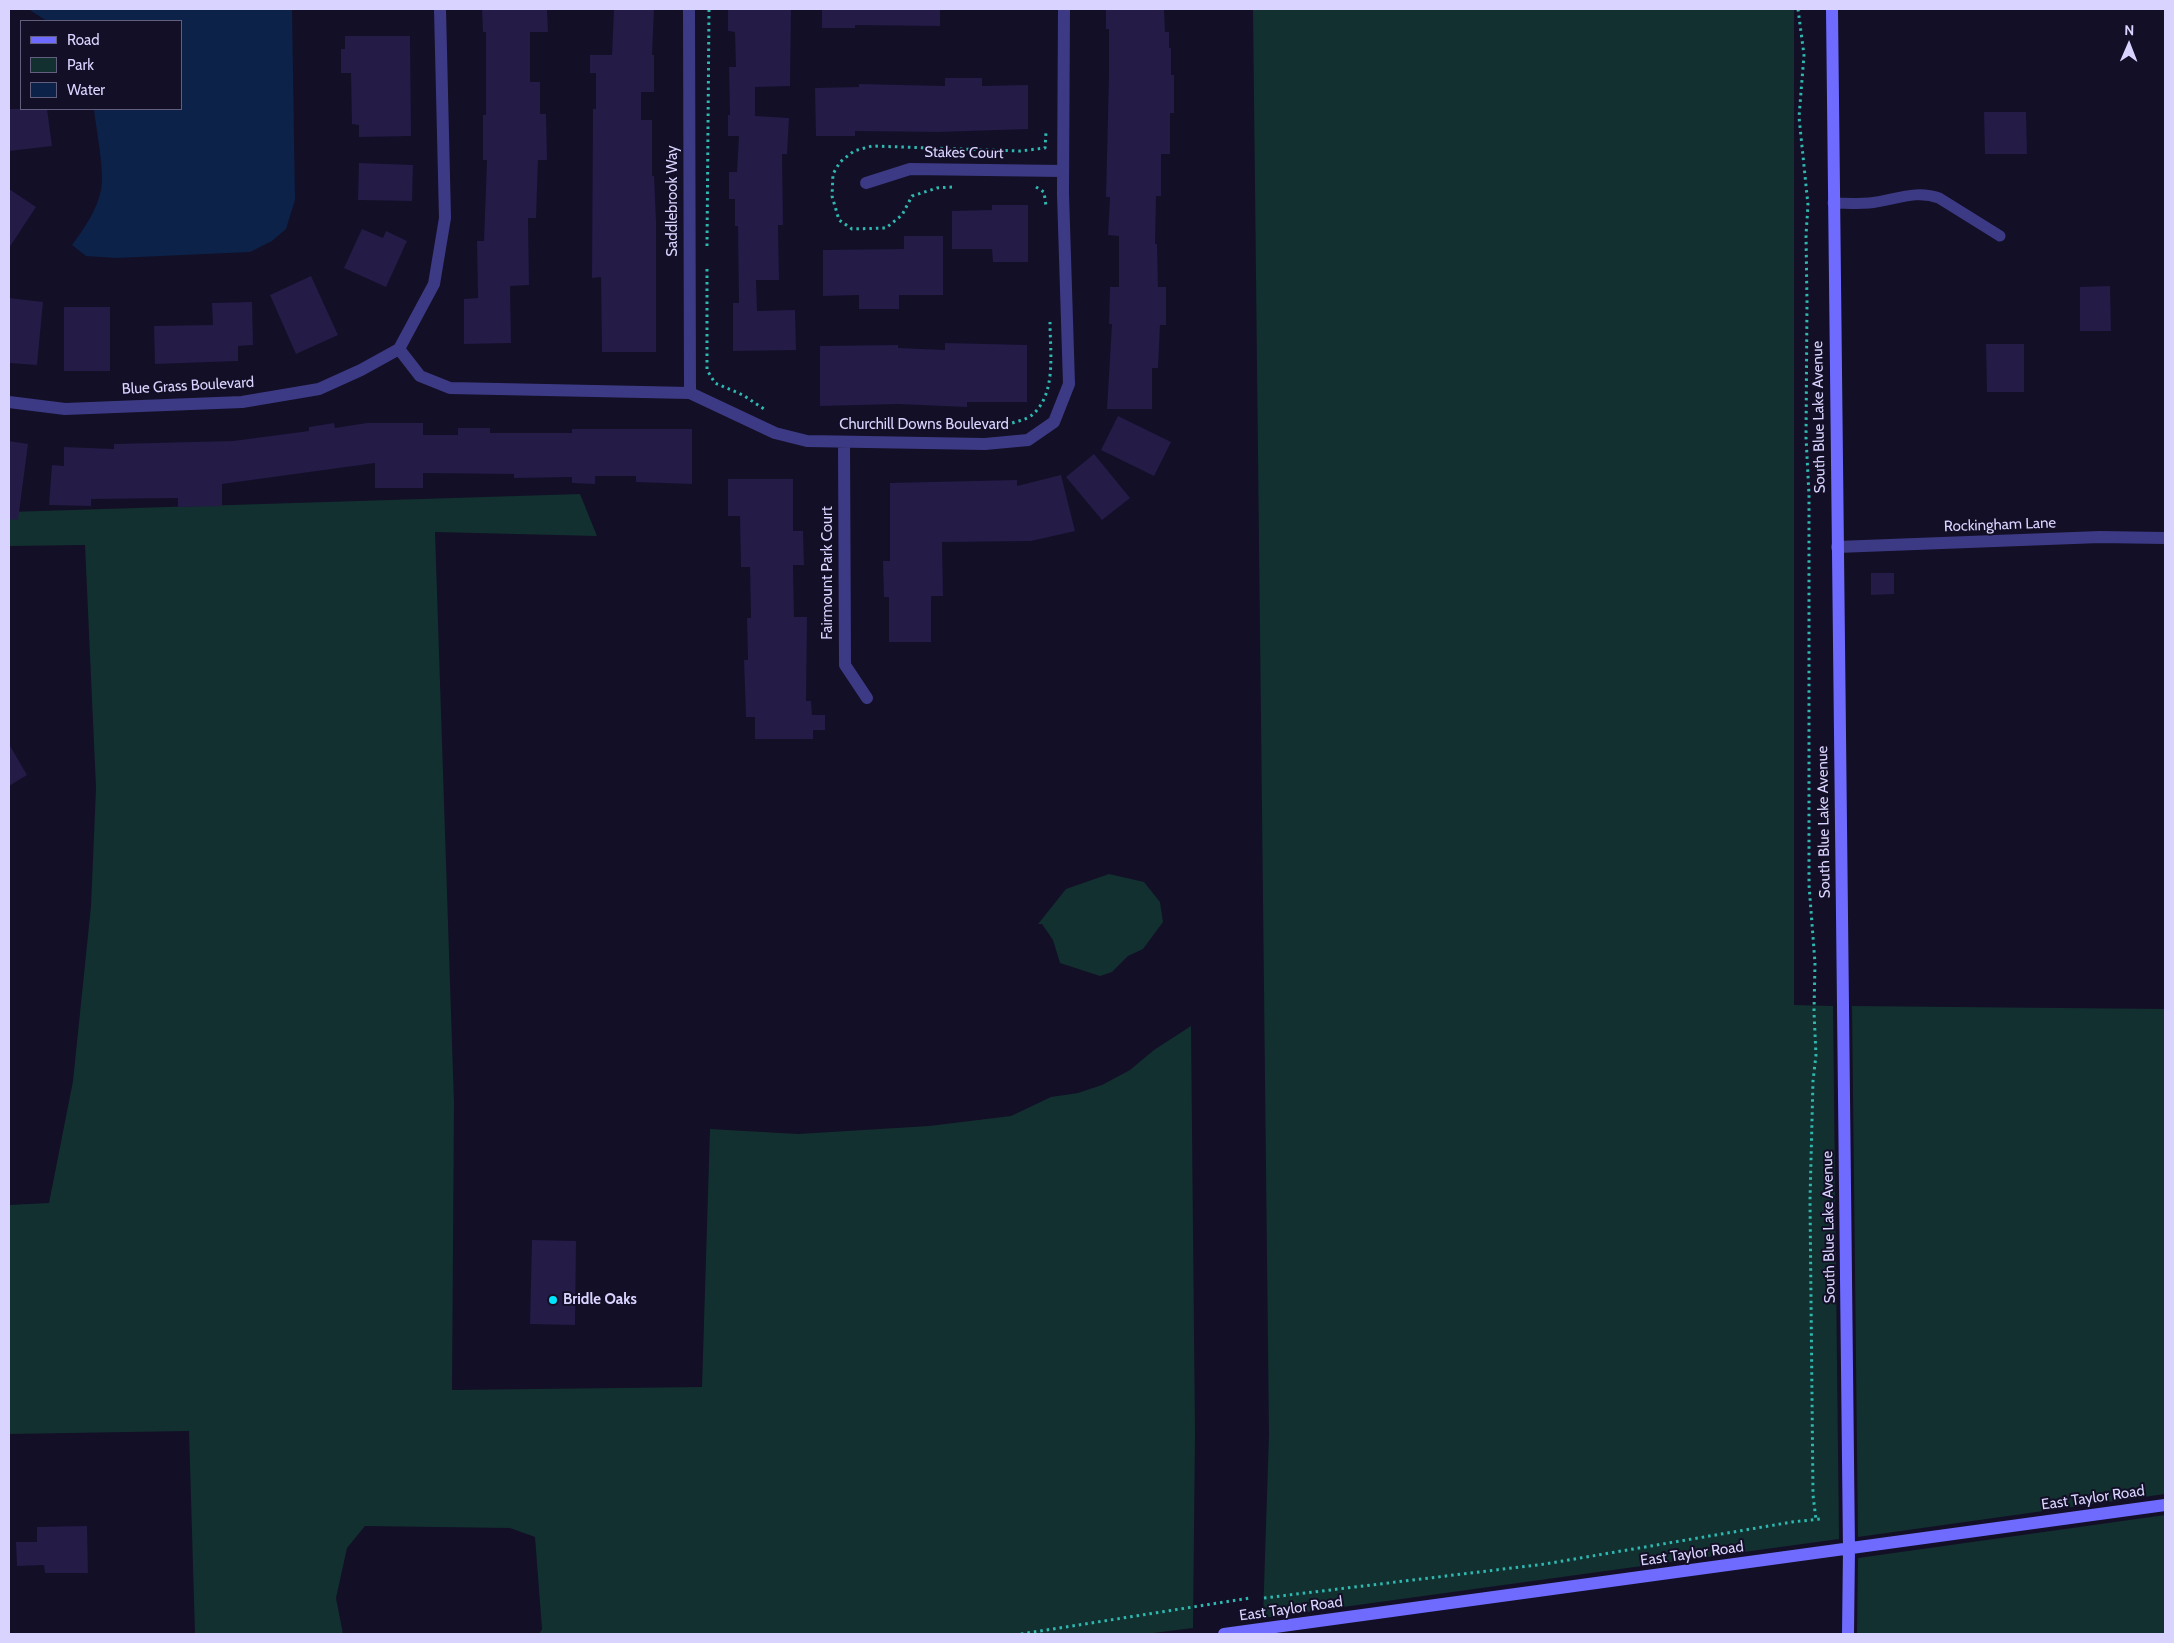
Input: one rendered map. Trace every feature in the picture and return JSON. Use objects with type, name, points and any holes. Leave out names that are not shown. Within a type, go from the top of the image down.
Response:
[{"type":"main road","name":"South Blue Lake Avenue","points":[[1832,9],[1849,1549],[1848,1634]]},
{"type":"main road","name":"East Taylor Road","points":[[1224,1634],[2165,1505]]},
{"type":"street","points":[[399,349],[434,284],[445,218],[440,9]]},
{"type":"street","name":"Saddlebrook Way","points":[[689,9],[690,393]]},
{"type":"street","name":"Churchill Downs Boulevard","points":[[399,349],[420,376],[450,388],[690,393],[775,433],[807,441],[985,444],[1028,440],[1054,422],[1069,384],[1063,171],[1064,9]]},
{"type":"street","name":"Stakes Court","points":[[866,183],[910,169],[1063,171]]},
{"type":"street","name":"Blue Grass Boulevard","points":[[9,402],[65,409],[242,402],[319,389],[361,370],[399,349]]},
{"type":"street","name":"Fairmount Park Court","points":[[844,442],[845,665],[867,698]]},
{"type":"street","name":"Rockingham Lane","points":[[1837,547],[2100,538],[2165,538]]},
{"type":"lane","points":[[1833,203],[1869,203],[1929,194],[1939,198],[2000,236]]},
{"type":"path","points":[[707,254],[709,9]]},
{"type":"path","points":[[1264,1598],[1545,1564],[1818,1519],[1814,1496],[1810,1200],[1812,1082],[1816,1055],[1814,1012],[1815,964],[1809,885],[1809,495],[1806,437],[1808,302],[1806,235],[1808,205],[1799,117],[1804,55],[1798,9]]},
{"type":"path","points":[[954,187],[938,188],[912,196],[902,216],[886,228],[852,229],[838,220],[832,196],[833,174],[840,162],[854,151],[872,146],[1020,151],[1045,148],[1047,126]]},
{"type":"path","points":[[1035,186],[1044,192],[1047,208]]},
{"type":"path","points":[[707,264],[708,370],[715,383],[743,396],[766,410]]},
{"type":"path","points":[[948,426],[1004,426],[1031,416],[1044,402],[1050,376],[1050,319]]},
{"type":"path","points":[[1021,1634],[1250,1598]]},
{"type":"green space","points":[[1253,9],[1794,9],[1794,1005],[1833,1006],[1839,1539],[1263,1618],[1269,1434]]},
{"type":"green space","points":[[580,494],[597,536],[435,532],[454,1103],[452,1390],[702,1387],[710,1129],[798,1134],[929,1126],[1011,1116],[1051,1097],[1078,1093],[1102,1085],[1130,1070],[1154,1050],[1191,1026],[1195,1433],[1193,1628],[1145,1634],[539,1634],[542,1629],[535,1537],[510,1528],[365,1526],[347,1548],[336,1598],[343,1634],[195,1634],[189,1431],[9,1434],[9,1205],[49,1203],[73,1081],[91,906],[96,788],[85,545],[9,546],[9,512]]},
{"type":"green space","points":[[1109,874],[1144,882],[1160,902],[1163,922],[1143,949],[1128,956],[1112,972],[1100,976],[1060,963],[1053,940],[1042,924],[1038,924],[1066,889]]},
{"type":"green space","points":[[1852,1006],[2165,1009],[2165,1494],[1858,1537]]},
{"type":"green space","points":[[2165,1515],[2165,1634],[1857,1634],[1858,1558]]},
{"type":"water","points":[[28,9],[292,9],[295,200],[286,229],[272,241],[250,252],[116,258],[86,256],[72,245],[93,212],[101,190],[101,162],[94,110],[182,110],[182,20],[45,20]]},
{"type":"building","points":[[482,9],[547,9],[548,32],[530,32],[530,82],[540,82],[540,114],[546,114],[547,160],[538,160],[536,218],[528,218],[529,285],[510,286],[511,343],[464,344],[464,299],[478,298],[477,241],[484,241],[487,160],[483,160],[483,115],[486,115],[486,32],[483,32]]},
{"type":"building","points":[[614,9],[654,9],[652,55],[654,55],[654,92],[641,92],[641,120],[652,120],[652,176],[654,176],[656,221],[656,352],[602,352],[601,277],[592,278],[593,109],[596,109],[596,73],[590,73],[590,55],[612,55]]},
{"type":"building","points":[[728,9],[791,9],[790,86],[755,87],[755,116],[789,118],[787,154],[782,154],[783,225],[778,225],[779,280],[756,280],[757,311],[795,310],[796,350],[733,351],[733,303],[739,303],[738,226],[735,226],[735,199],[729,199],[729,172],[737,172],[739,136],[728,136],[728,115],[730,115],[729,67],[736,67],[735,32],[728,31]]},
{"type":"building","points":[[822,9],[940,9],[940,26],[855,25],[855,28],[822,28]]},
{"type":"building","points":[[1106,9],[1164,9],[1165,32],[1169,32],[1169,48],[1171,48],[1171,75],[1174,75],[1174,113],[1170,113],[1170,154],[1161,154],[1161,196],[1156,196],[1155,244],[1157,244],[1158,287],[1166,287],[1166,325],[1160,325],[1158,368],[1152,368],[1152,409],[1107,409],[1112,324],[1109,324],[1110,287],[1119,287],[1119,236],[1108,235],[1110,197],[1106,197],[1109,29],[1106,29]]},
{"type":"building","points":[[345,36],[410,36],[411,136],[359,137],[359,125],[352,124],[351,73],[341,73],[341,49],[345,49]]},
{"type":"building","points":[[945,78],[982,78],[982,86],[1028,85],[1028,129],[939,132],[855,131],[855,136],[816,136],[815,88],[859,87],[859,84],[945,86]]},
{"type":"building","points":[[9,109],[47,110],[52,146],[9,151]]},
{"type":"building","points":[[1984,112],[2026,112],[2027,154],[1985,154]]},
{"type":"building","points":[[359,163],[413,165],[412,201],[358,200]]},
{"type":"building","points":[[9,189],[36,207],[9,248]]},
{"type":"building","points":[[992,205],[1028,205],[1028,262],[993,262],[992,249],[952,249],[952,211],[992,210]]},
{"type":"building","points":[[362,229],[383,238],[386,231],[407,241],[386,287],[344,268]]},
{"type":"building","points":[[904,236],[943,236],[943,295],[899,295],[899,309],[859,309],[859,295],[823,296],[823,250],[904,249]]},
{"type":"building","points":[[311,276],[338,335],[296,354],[270,295]]},
{"type":"building","points":[[2110,286],[2111,331],[2080,331],[2080,287]]},
{"type":"building","points":[[9,298],[43,302],[37,365],[9,363]]},
{"type":"building","points":[[252,302],[253,345],[238,346],[238,361],[155,364],[154,326],[213,325],[212,303]]},
{"type":"building","points":[[64,307],[110,307],[110,371],[64,371]]},
{"type":"building","points":[[945,343],[1027,345],[1027,402],[967,402],[967,407],[898,404],[820,406],[820,346],[898,345],[898,348],[945,350]]},
{"type":"building","points":[[1986,344],[2024,344],[2024,392],[1987,392]]},
{"type":"building","points":[[1118,416],[1171,442],[1154,476],[1101,450]]},
{"type":"building","points":[[334,423],[335,428],[367,423],[423,423],[423,435],[458,435],[458,428],[490,428],[490,433],[572,433],[572,429],[692,429],[692,484],[636,482],[636,476],[595,476],[595,484],[572,483],[572,477],[514,478],[514,474],[423,473],[423,488],[375,488],[375,463],[222,484],[222,506],[178,507],[178,498],[91,499],[91,506],[49,505],[52,465],[64,466],[64,447],[114,449],[114,444],[233,441],[309,431],[309,427]]},
{"type":"building","points":[[9,441],[28,444],[18,520],[9,519]]},
{"type":"building","points":[[1094,454],[1130,498],[1102,520],[1066,477]]},
{"type":"building","points":[[1061,475],[1075,531],[1031,541],[942,542],[943,596],[931,596],[931,642],[889,642],[889,597],[884,597],[883,561],[890,561],[890,483],[1017,480],[1017,486]]},
{"type":"building","points":[[728,479],[793,479],[793,531],[803,531],[804,565],[793,565],[794,617],[807,617],[806,701],[811,701],[812,715],[825,715],[825,730],[813,730],[813,739],[755,739],[755,717],[746,717],[744,660],[748,660],[747,618],[751,618],[750,567],[741,567],[740,516],[728,516]]},
{"type":"building","points":[[1871,573],[1894,573],[1894,594],[1871,595]]},
{"type":"building","points":[[9,744],[27,775],[9,786]]},
{"type":"building","name":"Bridle Oaks","points":[[532,1240],[576,1241],[575,1325],[530,1324]]},
{"type":"building","points":[[87,1526],[88,1573],[45,1573],[44,1565],[17,1566],[16,1542],[37,1542],[37,1527]]},
{"type":"place","name":"Bridle Oaks","points":[[553,1300]]}]
